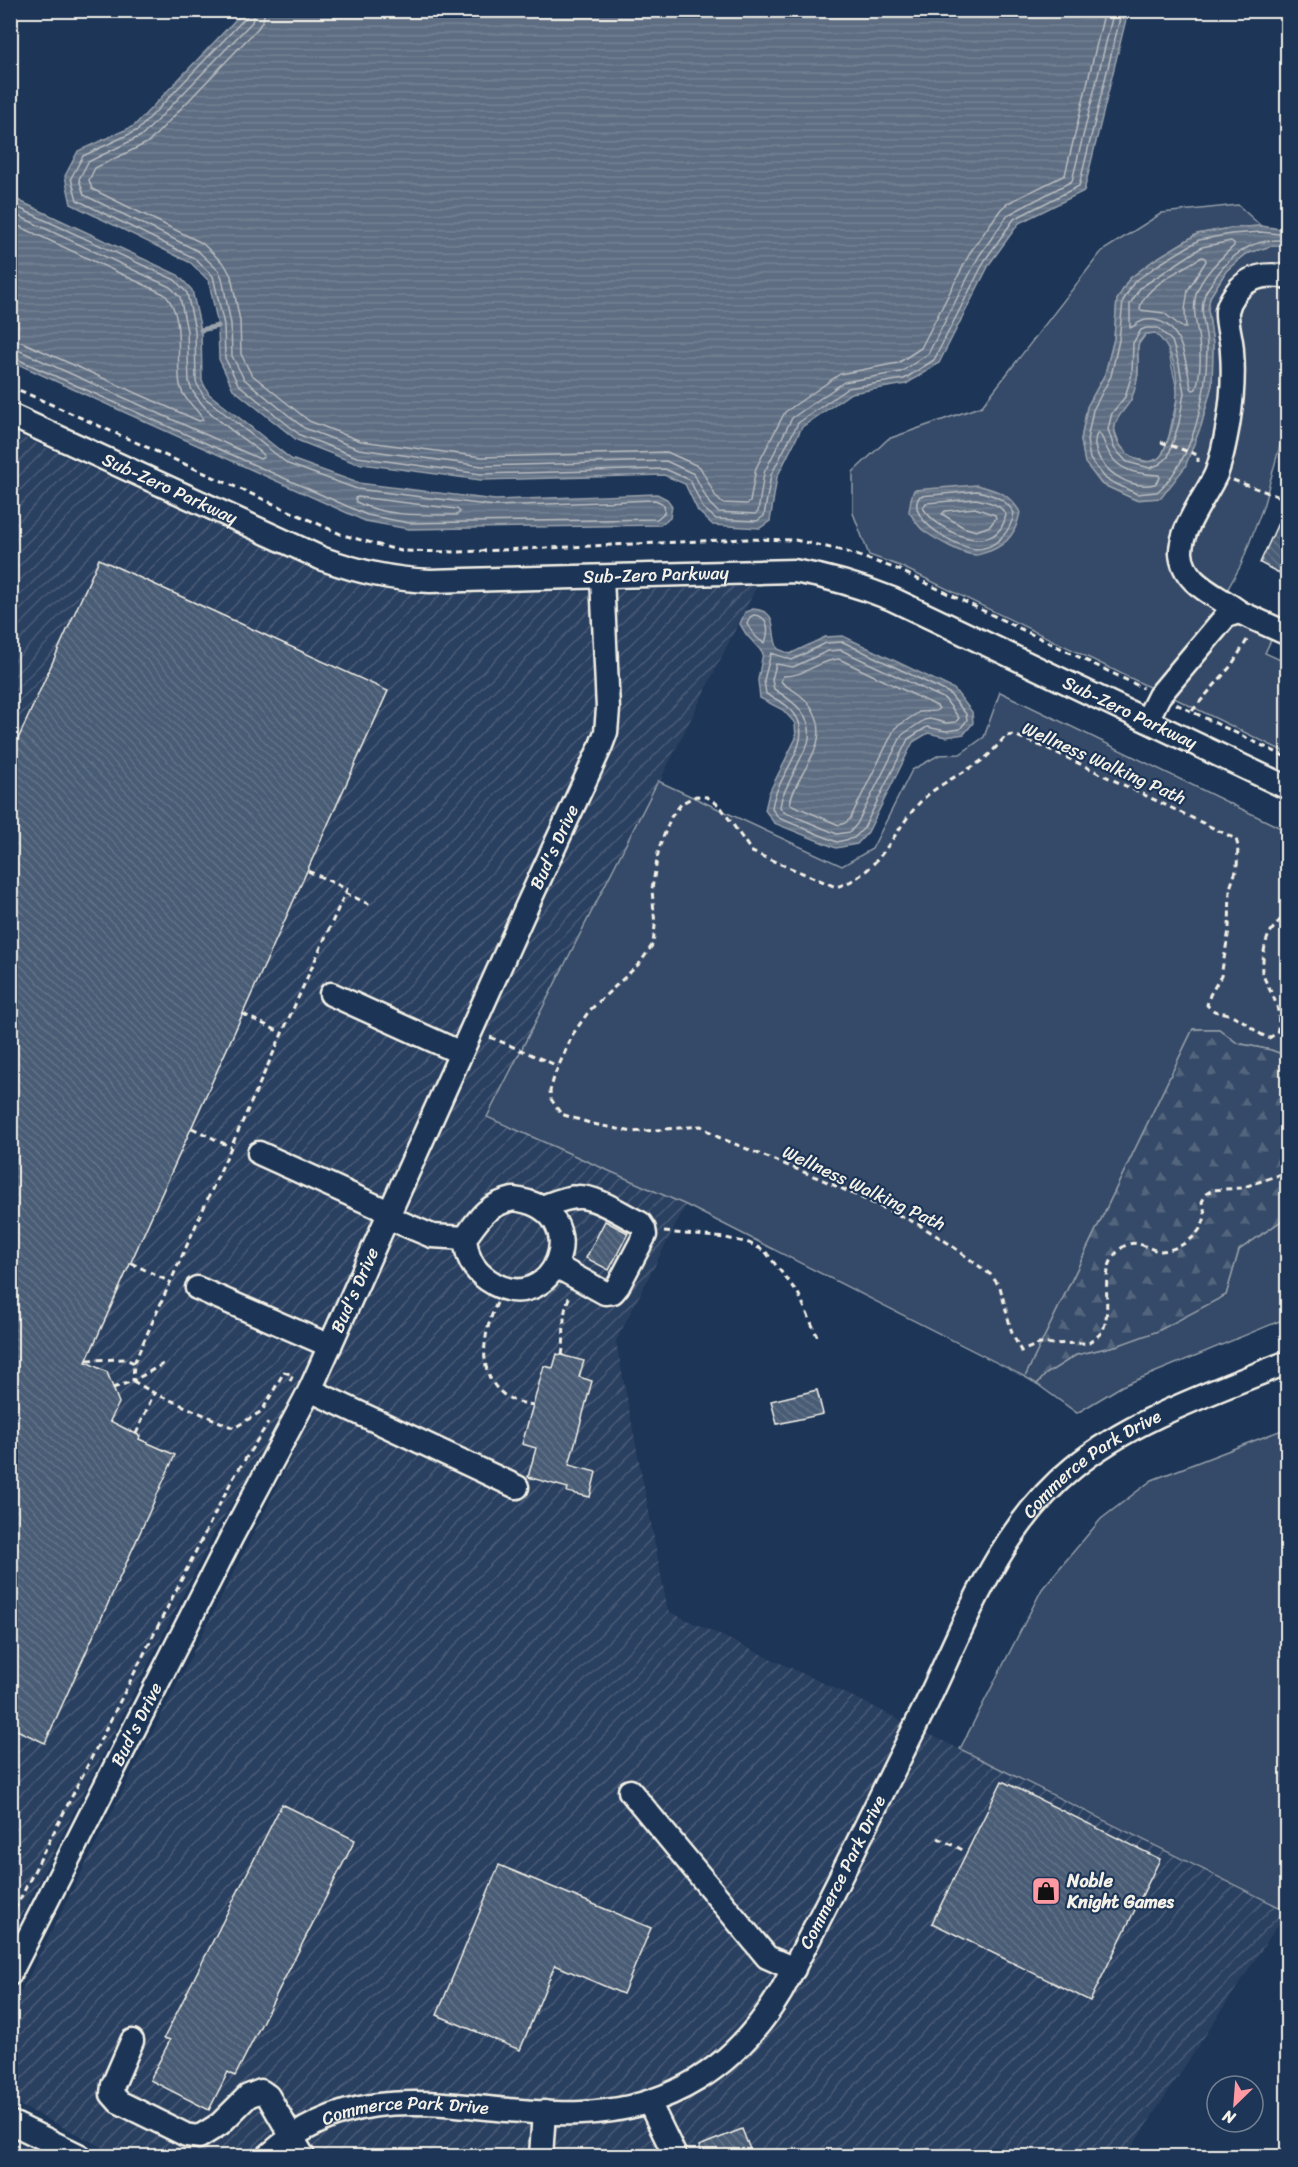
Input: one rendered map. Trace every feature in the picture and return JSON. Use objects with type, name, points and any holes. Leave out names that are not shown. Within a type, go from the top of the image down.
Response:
[{"type":"street","points":[[1287,277],[1277,275],[1258,277],[1244,283],[1230,303],[1227,311],[1232,350],[1233,388],[1228,423],[1216,473],[1184,536],[1181,553],[1185,570],[1199,587],[1248,616],[1287,634]]},
{"type":"street","name":"Sub-Zero Parkway","points":[[10,416],[322,559],[358,571],[394,579],[430,582],[794,571],[856,585],[892,599],[1287,788]]},
{"type":"street","name":"Bud's Drive","points":[[10,1974],[231,1538],[310,1390],[471,1029],[600,748],[606,732],[608,709],[602,577]]},
{"type":"street","points":[[1147,720],[1160,696],[1216,626],[1226,616],[1248,616]]},
{"type":"street","points":[[331,994],[461,1053]]},
{"type":"street","points":[[259,1154],[432,1236],[465,1238]]},
{"type":"street","points":[[542,1207],[581,1197],[594,1200],[640,1223],[644,1229],[645,1235],[613,1292],[605,1293],[556,1266]]},
{"type":"street","points":[[513,1199],[528,1201],[542,1207],[553,1218],[560,1231],[562,1246],[556,1266],[540,1284],[526,1289],[511,1290],[497,1286],[474,1268],[466,1255],[465,1238],[486,1211],[498,1203],[513,1199]]},
{"type":"street","points":[[198,1288],[330,1346]]},
{"type":"street","name":"Commerce Park Drive","points":[[268,2157],[297,2147],[321,2122],[348,2112],[398,2102],[420,2101],[544,2112],[604,2112],[649,2102],[686,2086],[715,2067],[748,2040],[766,2017],[794,1969],[989,1572],[1008,1539],[1031,1509],[1071,1468],[1103,1445],[1135,1427],[1287,1362]]},
{"type":"street","points":[[310,1390],[517,1487]]},
{"type":"street","points":[[630,1791],[767,1957],[794,1969]]},
{"type":"street","points":[[132,2041],[113,2085],[112,2094],[119,2102],[186,2135],[199,2136],[220,2124],[248,2096],[261,2091],[268,2096],[297,2147]]},
{"type":"street","points":[[649,2102],[675,2157]]},
{"type":"street","points":[[541,2157],[544,2112]]},
{"type":"street","points":[[10,2122],[80,2157]]},
{"type":"path","points":[[1161,442],[1195,454]]},
{"type":"path","points":[[1192,711],[1231,666],[1244,647],[1248,616]]},
{"type":"path","name":"Wellness Walking Path","points":[[1287,912],[1270,930],[1265,941],[1262,973],[1278,1005],[1280,1023],[1277,1033],[1269,1038],[1261,1035],[1239,1018],[1214,1012],[1207,1005],[1221,976],[1230,930],[1230,888],[1237,868],[1236,839],[1051,750],[1014,735],[1006,736],[985,758],[944,781],[922,801],[878,860],[863,874],[848,884],[836,887],[752,852],[720,806],[707,797],[696,796],[682,803],[671,817],[659,848],[652,889],[656,926],[653,944],[640,963],[589,1011],[573,1034],[558,1066],[550,1091],[551,1099],[561,1114],[593,1124],[633,1132],[701,1126],[718,1137],[823,1180],[918,1224],[991,1275],[1000,1287],[1012,1333],[1022,1351],[1039,1344],[1089,1343],[1103,1329],[1106,1312],[1105,1282],[1110,1263],[1118,1252],[1128,1244],[1140,1244],[1161,1251],[1184,1244],[1195,1236],[1202,1223],[1205,1214],[1202,1202],[1206,1194],[1212,1190],[1241,1188],[1287,1172]]},
{"type":"path","points":[[133,1381],[134,1363],[347,889],[308,871]]},
{"type":"path","points":[[345,893],[370,905]]},
{"type":"path","points":[[243,1014],[282,1033]]},
{"type":"path","points":[[471,1029],[558,1066]]},
{"type":"path","points":[[192,1128],[231,1148]]},
{"type":"path","points":[[640,1223],[664,1232],[726,1238],[749,1243],[765,1251],[799,1295],[818,1336]]},
{"type":"path","points":[[131,1263],[170,1282]]},
{"type":"path","points":[[562,1355],[565,1305],[579,1279]]},
{"type":"path","points":[[504,1288],[491,1316],[484,1339],[485,1359],[490,1377],[504,1396],[533,1405]]},
{"type":"path","points":[[87,1360],[126,1359],[134,1363]]},
{"type":"path","points":[[113,1388],[133,1381],[163,1364]]},
{"type":"path","points":[[133,1381],[154,1393],[234,1428],[262,1411],[284,1372],[293,1375],[285,1394]]},
{"type":"path","points":[[136,1434],[154,1393]]},
{"type":"path","points":[[10,1919],[232,1480],[269,1422]]},
{"type":"path","points":[[938,1838],[967,1852]]},
{"type":"path","points":[[10,2152],[19,2157]]},
{"type":"shaded area","points":[[11,432],[330,576],[404,592],[590,592],[595,715],[588,748],[290,1406],[215,1532],[11,1937]]},
{"type":"shaded area","points":[[757,586],[488,1117],[686,1205],[616,1341],[668,1611],[862,1701],[1287,1911],[1126,2156],[120,2156],[11,2101],[10,2013],[276,1489],[615,745],[622,710],[616,591]]},
{"type":"shaded area","points":[[11,2139],[13,2141],[44,2156],[11,2156]]},
{"type":"green space","points":[[1238,205],[1261,226],[1197,234],[1154,260],[1129,279],[1117,300],[1114,339],[1105,374],[1087,407],[1081,440],[1085,462],[1101,484],[1136,500],[1201,426],[1212,385],[1213,344],[1208,309],[1210,297],[1226,271],[1245,254],[1271,246],[1287,246],[1287,420],[1263,507],[1241,565],[1216,610],[1151,688],[900,566],[869,555],[853,513],[853,472],[888,439],[982,406],[1102,251],[1162,213]]},
{"type":"green space","points":[[1155,333],[1167,344],[1178,394],[1169,436],[1162,455],[1150,462],[1131,458],[1120,445],[1114,429],[1118,415],[1131,400],[1138,375],[1138,345],[1146,334]]},
{"type":"green space","points":[[1236,623],[1271,640],[1265,653],[1287,663],[1287,753],[1174,698],[1228,626]]},
{"type":"green space","points":[[1000,692],[1287,831],[1287,1056],[1237,1043],[1219,1029],[1193,1029],[1025,1377],[686,1205],[487,1117],[658,781],[842,866],[872,849],[912,770],[939,755],[960,754],[984,737]]},
{"type":"green space","points":[[1193,1029],[1219,1029],[1237,1043],[1287,1056],[1287,1217],[1239,1250],[1226,1295],[1158,1331],[1119,1345],[1076,1355],[1046,1374],[1037,1384],[1025,1377]]},
{"type":"green space","points":[[1287,1217],[1287,1318],[1122,1386],[1077,1413],[1037,1384],[1046,1374],[1076,1355],[1119,1345],[1226,1295],[1239,1250]]},
{"type":"green space","points":[[1287,1428],[1287,1911],[960,1749],[1042,1589],[1101,1519],[1152,1480]]},
{"type":"water","points":[[244,11],[1128,11],[1084,191],[1019,223],[990,263],[939,363],[906,384],[851,393],[802,427],[777,477],[770,521],[760,528],[713,525],[698,511],[685,484],[664,475],[481,480],[355,463],[297,440],[233,389],[219,359],[218,326],[209,281],[191,263],[71,204],[65,176],[78,151],[134,126]]},
{"type":"water","points":[[11,197],[178,275],[192,290],[201,330],[202,381],[209,394],[291,459],[358,483],[495,500],[657,494],[667,499],[672,506],[670,518],[660,525],[409,529],[365,521],[11,361]]},
{"type":"water","points":[[1261,226],[1287,230],[1287,246],[1271,246],[1245,254],[1226,271],[1210,297],[1208,310],[1213,344],[1212,385],[1201,426],[1185,467],[1161,498],[1136,500],[1102,484],[1085,463],[1081,440],[1087,407],[1105,374],[1114,339],[1117,300],[1129,279],[1154,260],[1197,234]],"holes":[[[1155,333],[1164,343],[1175,369],[1177,384],[1175,413],[1161,456],[1150,462],[1142,461],[1122,448],[1117,441],[1115,426],[1134,391],[1138,373],[1139,342],[1146,334]]]},
{"type":"water","points":[[977,485],[1002,494],[1020,512],[1011,536],[990,551],[976,555],[949,546],[922,529],[909,512],[914,490]]},
{"type":"water","points":[[753,609],[762,611],[771,618],[778,649],[790,654],[825,637],[843,636],[954,689],[972,712],[973,723],[964,734],[946,737],[928,733],[913,742],[868,832],[857,844],[836,848],[774,823],[765,810],[769,793],[796,738],[795,723],[783,710],[760,698],[758,680],[763,653],[740,624],[745,612]]},
{"type":"building","points":[[1287,503],[1287,577],[1260,563]]},
{"type":"building","points":[[99,559],[388,691],[86,1362],[107,1372],[119,1403],[110,1421],[140,1436],[139,1439],[175,1455],[45,1743],[10,1727],[10,757]]},
{"type":"building","points":[[605,1221],[628,1233],[609,1270],[586,1258]]},
{"type":"building","points":[[557,1354],[584,1361],[579,1377],[592,1381],[569,1465],[596,1472],[590,1497],[567,1492],[568,1488],[528,1477],[536,1448],[522,1444],[544,1366],[553,1368]]},
{"type":"building","points":[[817,1390],[823,1414],[777,1424],[771,1401]]},
{"type":"building","name":"Noble Knight Games","points":[[1002,1781],[1160,1859],[1090,2001],[932,1923]]},
{"type":"building","points":[[282,1804],[355,1840],[235,2076],[228,2072],[209,2110],[150,2080],[170,2040],[164,2038]]},
{"type":"building","points":[[499,1865],[651,1928],[623,1994],[555,1965],[520,2050],[437,2015]]},
{"type":"building","points":[[742,2129],[753,2157],[704,2157],[699,2146]]},
{"type":"waterway","points":[[201,330],[218,326]]},
{"type":"place","name":"Noble Knight Games","points":[[1046,1891]]}]
